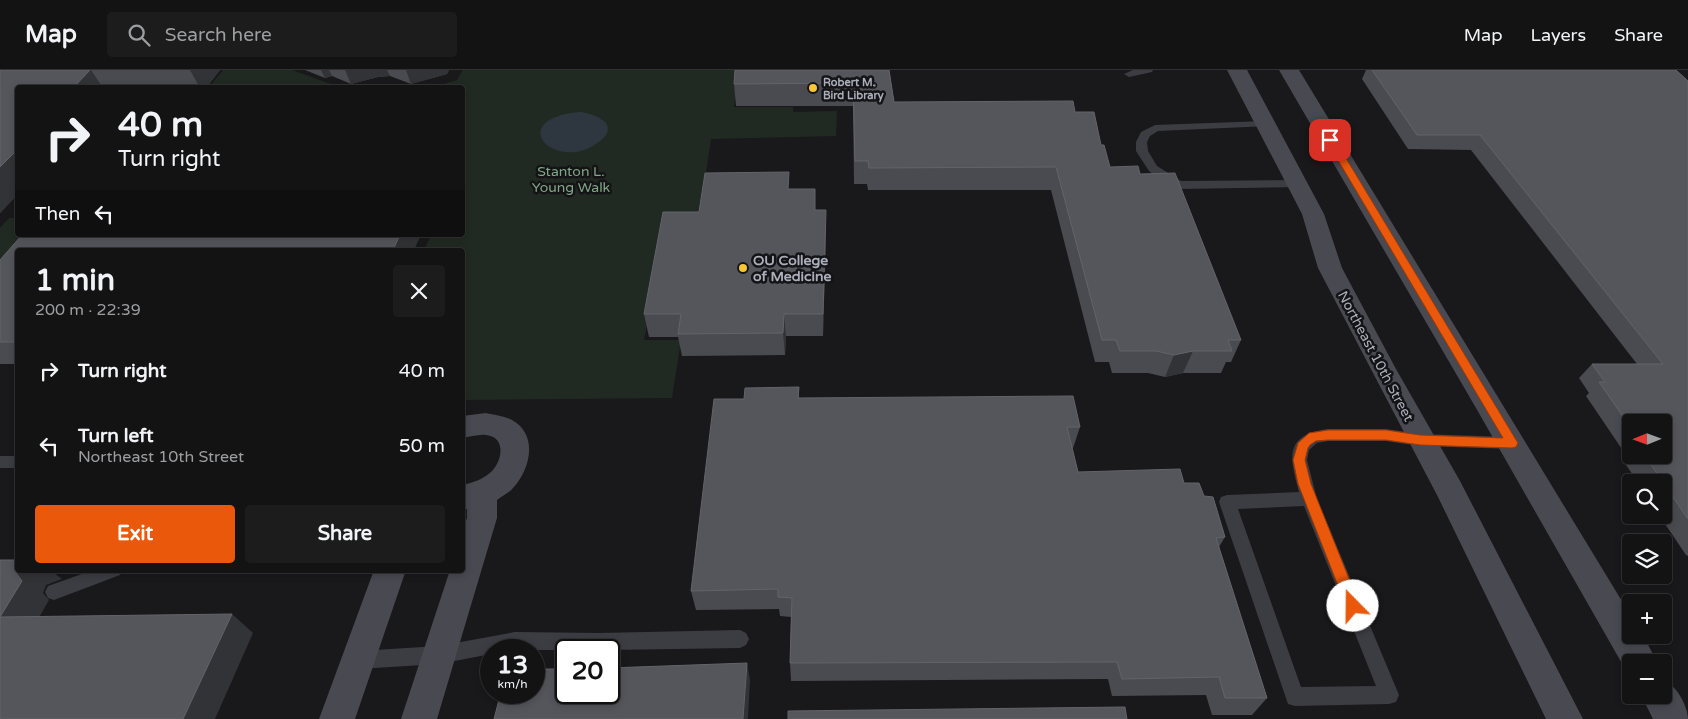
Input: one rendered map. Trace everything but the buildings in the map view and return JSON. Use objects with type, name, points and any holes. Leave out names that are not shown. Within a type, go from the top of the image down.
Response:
[{"type":"main road","name":"Northeast 10th Street","points":[[1237,70],[1313,214],[1330,268],[1420,440],[1449,490],[1565,719]]},
{"type":"main road","points":[[1288,70],[1512,443],[1635,654]]},
{"type":"main road","points":[[465,426],[476,424],[495,425],[504,430],[514,440],[517,450],[511,470],[503,480],[472,496],[482,518],[465,572]]},
{"type":"main road","points":[[337,719],[389,573]]},
{"type":"main road","points":[[419,719],[465,573]]},
{"type":"main road","points":[[1664,704],[1673,719]]},
{"type":"lane","points":[[1129,74],[1148,70]]},
{"type":"lane","points":[[1265,124],[1155,128],[1148,131],[1144,136],[1142,151],[1151,168],[1169,182],[1179,185],[1298,184]]},
{"type":"lane","points":[[1309,499],[1227,502],[1295,696],[1389,695],[1309,499],[1299,460],[1302,446],[1313,437],[1386,435],[1420,440],[1512,443]]},
{"type":"lane","points":[[0,462],[15,462]]},
{"type":"lane","points":[[54,592],[106,573]]},
{"type":"lane","points":[[620,645],[740,639]]},
{"type":"lane","points":[[358,660],[439,655],[515,641],[555,643]]},
{"type":"green space","points":[[223,70],[292,70],[333,85],[211,85]]},
{"type":"green space","name":"Stanton L. Young Walk","points":[[463,70],[738,70],[734,107],[793,107],[793,112],[837,111],[836,136],[711,139],[697,233],[665,233],[644,340],[681,340],[672,398],[465,400],[465,248],[425,248],[430,237],[465,237],[465,85],[440,85],[457,80]]},
{"type":"green space","points":[[9,218],[15,218],[15,237],[53,237],[23,248],[15,248],[15,252],[0,263],[0,228]]},
{"type":"shaded area","points":[[580,112],[592,115],[604,121],[607,125],[606,135],[600,141],[583,150],[567,152],[554,149],[544,142],[540,133],[544,124],[557,117]]},
{"type":"place","name":"Robert M. Bird Library","points":[[813,88]]},
{"type":"place","name":"OU College of Medicine","points":[[743,268]]},
{"type":"route","points":[[1330,140],[1512,443],[1420,440],[1386,435],[1328,435],[1313,437],[1302,446],[1299,460],[1304,484],[1353,606]]}]
